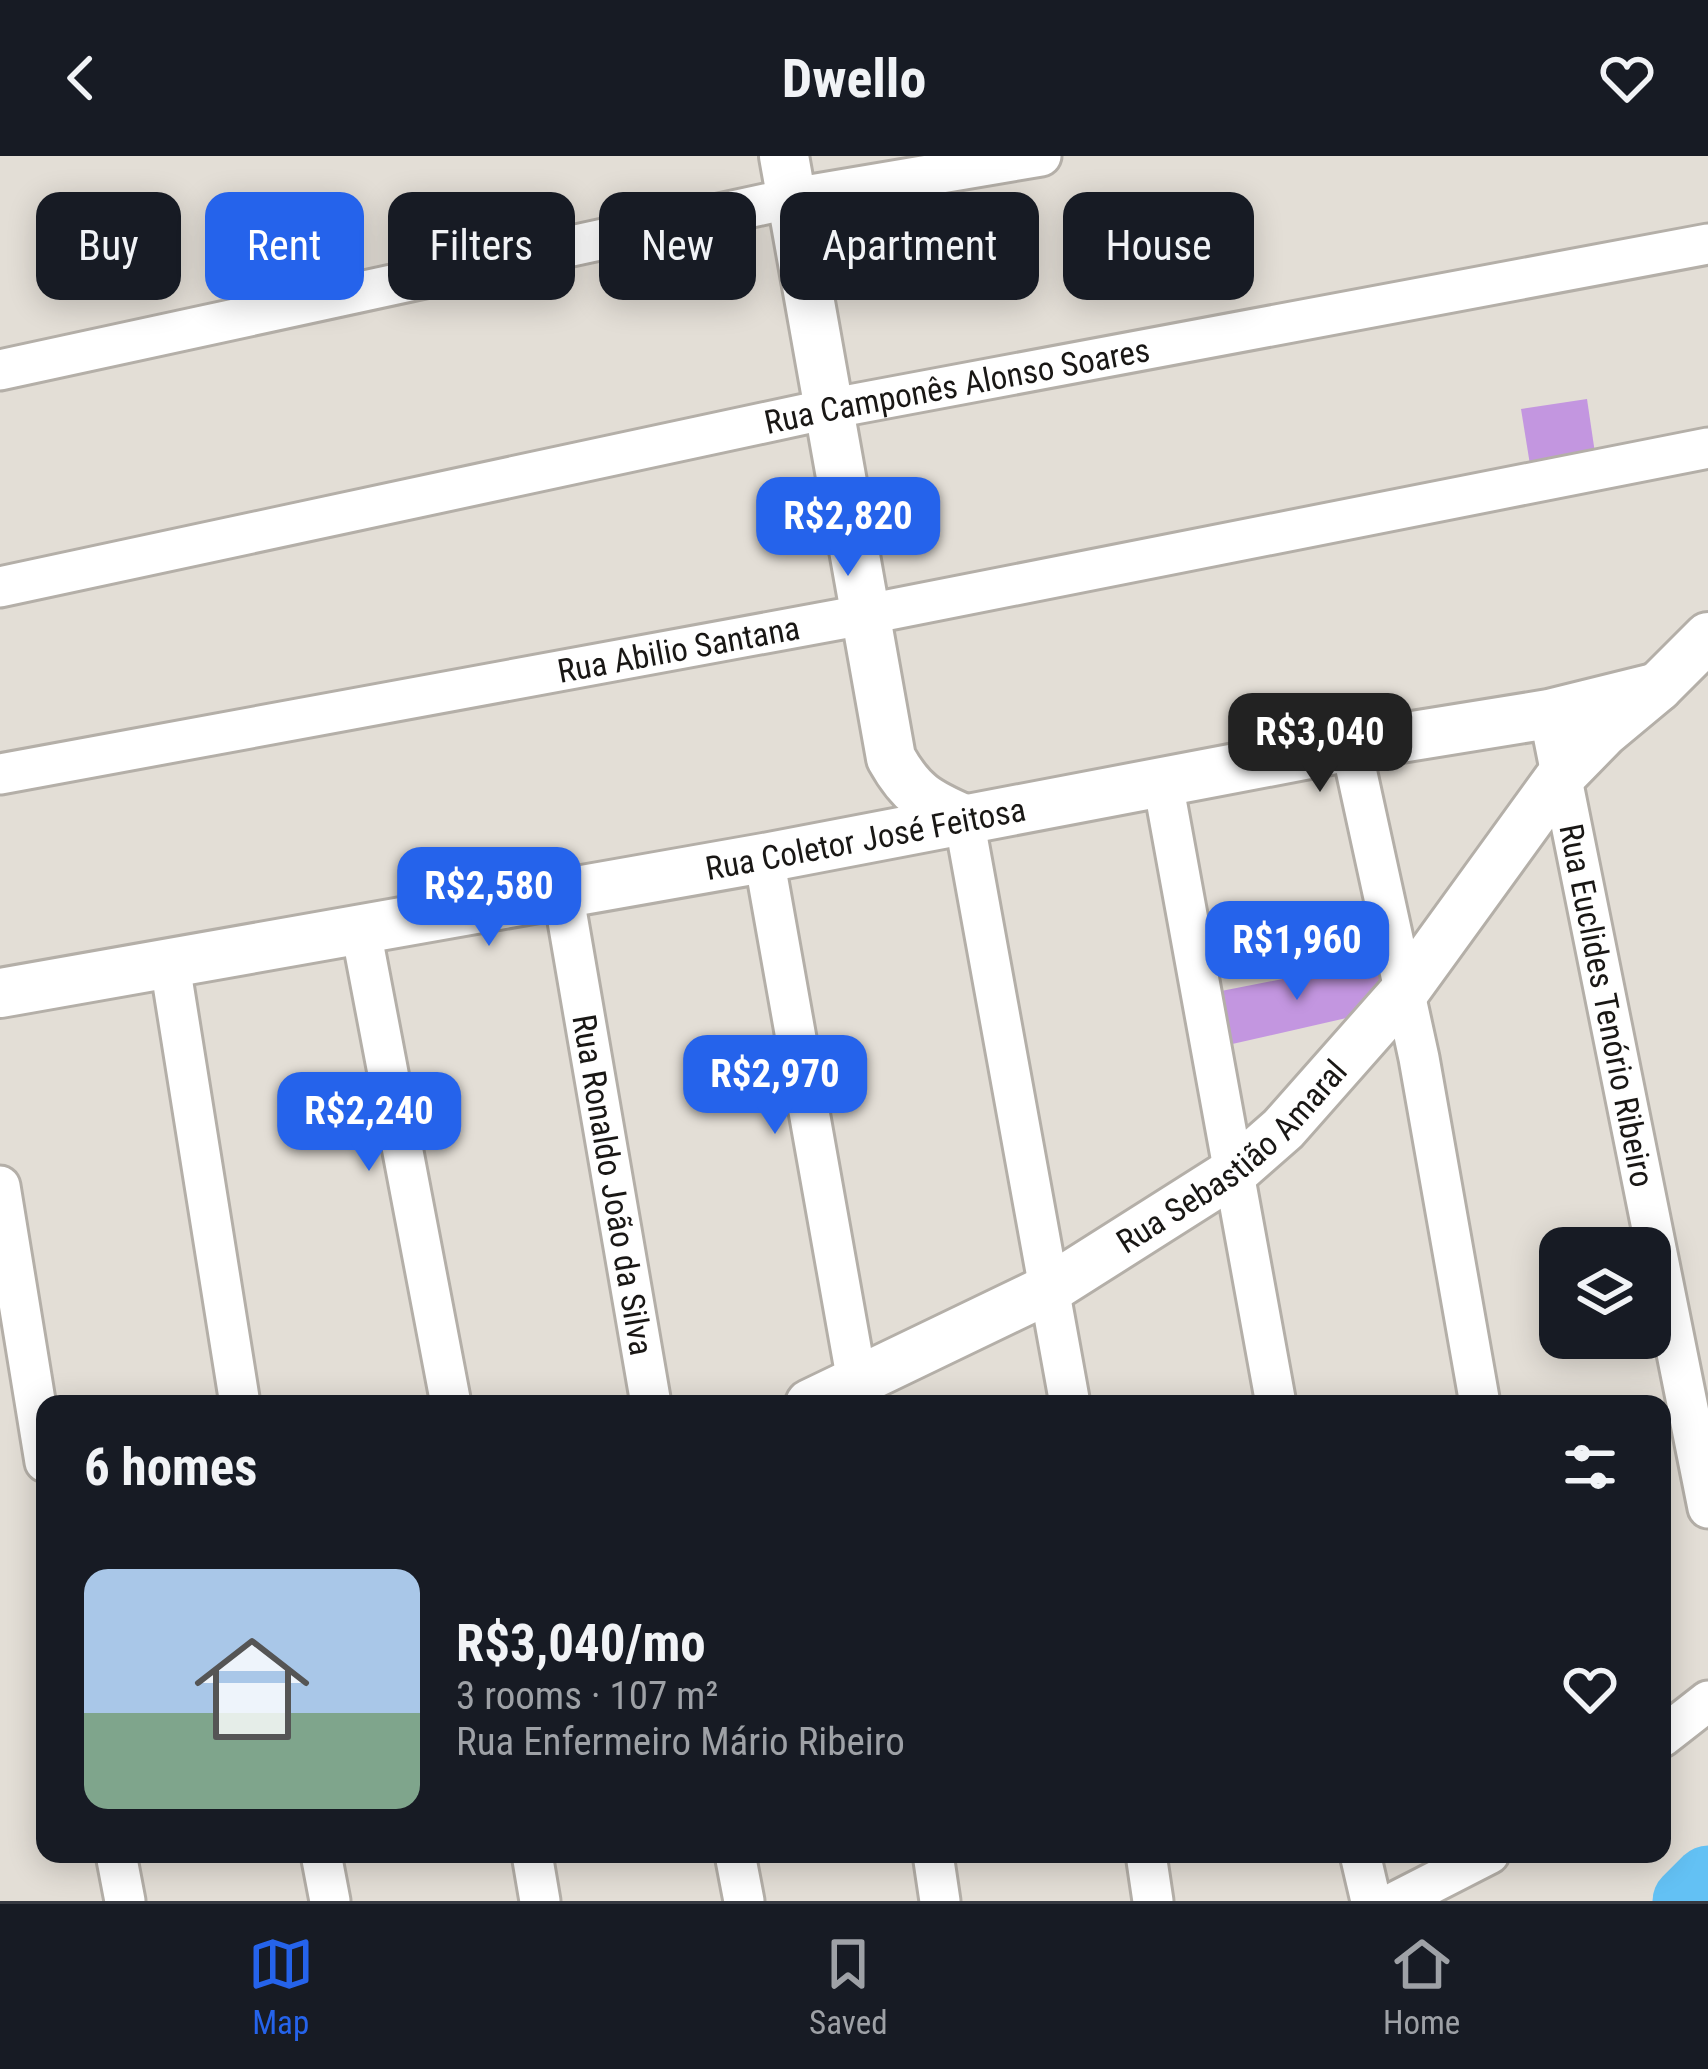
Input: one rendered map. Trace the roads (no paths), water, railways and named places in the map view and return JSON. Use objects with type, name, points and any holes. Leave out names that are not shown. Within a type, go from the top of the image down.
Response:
[{"type":"street","points":[[0,370],[788,177],[1041,156]]},
{"type":"street","points":[[788,177],[891,758],[912,791],[964,819],[1069,1395]]},
{"type":"street","name":"Rua Camponês Alonso Soares","points":[[0,586],[828,409],[1708,244]]},
{"type":"street","name":"Rua Abilio Santana","points":[[0,774],[863,614],[1708,448]]},
{"type":"street","points":[[1658,686],[1708,637]]},
{"type":"street","name":"Rua Coletor José Feitosa","points":[[0,993],[764,858],[1351,746],[1549,714],[1658,686]]},
{"type":"street","name":"Rua Sebastião Amaral","points":[[859,1393],[1051,1288],[1234,1172],[1283,1129],[1405,991],[1560,777],[1658,686]]},
{"type":"street","name":"Rua Euclides Tenório Ribeiro","points":[[1549,714],[1708,1508]]},
{"type":"street","points":[[1351,746],[1424,1081],[1478,1395]]},
{"type":"street","points":[[1163,783],[1274,1395]]},
{"type":"street","points":[[764,858],[859,1393]]},
{"type":"street","name":"Rua Ronaldo João da Silva","points":[[563,892],[649,1395]]},
{"type":"street","points":[[361,931],[449,1395]]},
{"type":"street","points":[[170,965],[239,1395]]},
{"type":"street","points":[[1,1195],[18,1409],[36,1444]]},
{"type":"street","points":[[1671,1730],[1708,1701]]},
{"type":"street","points":[[118,1863],[125,1901]]},
{"type":"street","points":[[323,1863],[330,1901]]},
{"type":"street","points":[[534,1863],[540,1901]]},
{"type":"street","points":[[737,1863],[744,1901]]},
{"type":"street","points":[[934,1863],[940,1901]]},
{"type":"street","points":[[1147,1863],[1153,1901]]},
{"type":"street","points":[[1362,1863],[1371,1901]]},
{"type":"street","points":[[1397,1901],[1471,1863]]},
{"type":"waterway","points":[[1687,1901],[1708,1880]]}]
